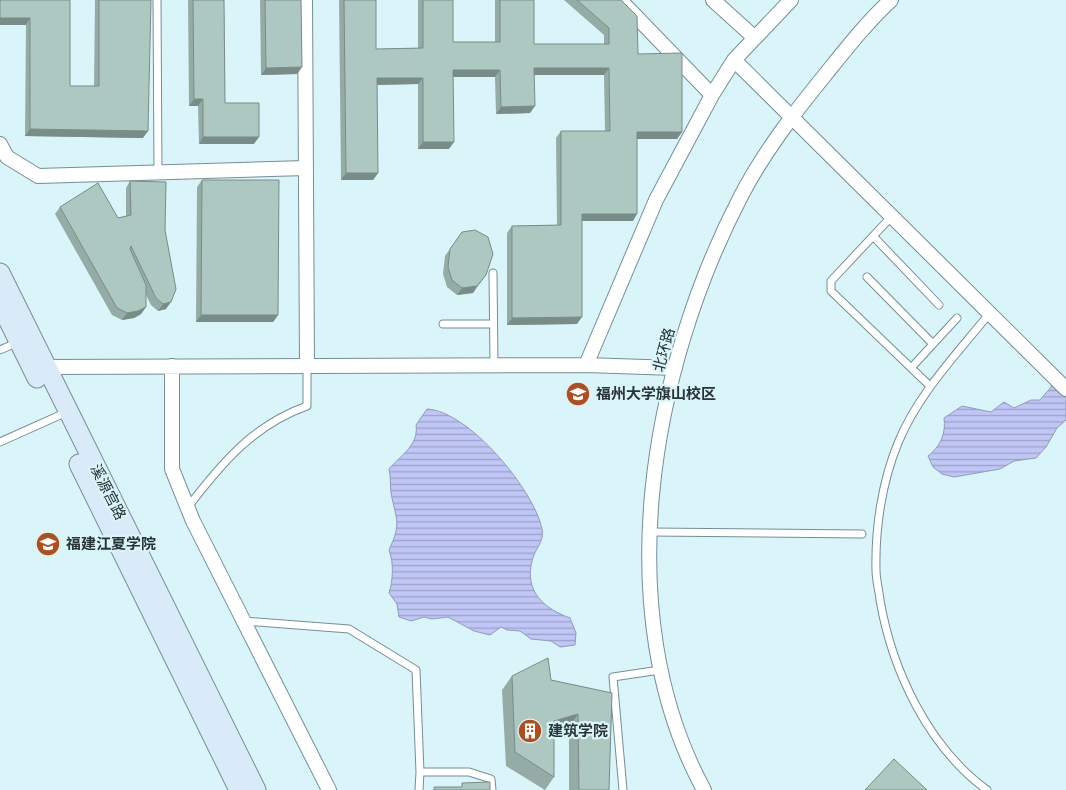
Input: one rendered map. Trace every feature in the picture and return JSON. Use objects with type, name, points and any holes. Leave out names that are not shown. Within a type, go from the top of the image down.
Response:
[{"type":"main road","name":"溪源宫路","points":[[0,273],[25,340],[256,790]]},
{"type":"main road","name":"溪源宫路","points":[[0,303],[46,367],[62,414],[239,790]]},
{"type":"street","points":[[305,0],[307,366]]},
{"type":"street","points":[[620,0],[712,95]]},
{"type":"street","points":[[713,0],[755,38]]},
{"type":"street","points":[[586,365],[656,200],[712,95],[734,60],[791,0]]},
{"type":"street","name":"北环路","points":[[704,790],[682,740],[660,670],[649,595],[649,532],[658,449],[675,368],[697,297],[725,228],[760,163],[793,117],[862,30],[891,0]]},
{"type":"street","points":[[734,60],[1066,389]]},
{"type":"street","points":[[0,144],[7,157],[38,176],[158,174],[306,168]]},
{"type":"street","points":[[46,367],[586,365],[675,368]]},
{"type":"street","points":[[172,366],[172,469],[188,507],[243,621],[329,790]]},
{"type":"lane","points":[[157,0],[158,174]]},
{"type":"lane","points":[[892,216],[831,281],[831,291],[930,386]]},
{"type":"lane","points":[[873,236],[939,305]]},
{"type":"lane","points":[[493,273],[494,365]]},
{"type":"lane","points":[[867,278],[933,344]]},
{"type":"lane","points":[[987,790],[968,777],[939,742],[895,662],[883,615],[876,571],[878,526],[885,485],[898,443],[930,386],[989,314]]},
{"type":"lane","points":[[911,368],[957,318]]},
{"type":"lane","points":[[443,324],[493,324]]},
{"type":"lane","points":[[0,350],[25,340]]},
{"type":"lane","points":[[188,507],[220,465],[245,441],[269,425],[306,406],[307,366]]},
{"type":"lane","points":[[0,442],[62,414]]},
{"type":"lane","points":[[649,532],[862,534]]},
{"type":"lane","points":[[243,621],[349,629],[416,670],[419,790]]},
{"type":"lane","points":[[623,790],[613,677],[660,670]]},
{"type":"lane","points":[[420,772],[469,772],[491,779],[492,790]]},
{"type":"water","points":[[1066,378],[1066,420],[1057,428],[1046,447],[1036,458],[1014,461],[1000,469],[954,477],[942,474],[933,467],[928,456],[942,439],[944,418],[962,406],[991,412],[1004,402],[1014,408],[1031,400],[1040,400],[1052,386]]},
{"type":"water","points":[[427,409],[444,413],[462,423],[480,438],[513,474],[527,494],[543,533],[532,561],[531,582],[539,598],[545,604],[552,610],[570,618],[576,633],[575,645],[560,647],[551,641],[531,639],[520,631],[507,630],[501,627],[490,635],[474,631],[448,617],[432,619],[424,617],[411,621],[399,617],[397,604],[389,593],[392,560],[389,550],[396,533],[397,521],[391,493],[389,469],[412,444],[415,438],[416,425]]},
{"type":"building","points":[[0,0],[70,0],[70,86],[99,86],[99,0],[151,0],[148,131],[30,129],[30,18],[0,18]]},
{"type":"building","points":[[193,0],[224,0],[225,103],[259,103],[259,137],[203,137],[203,99],[194,99]]},
{"type":"building","points":[[265,0],[301,0],[302,67],[266,68]]},
{"type":"building","points":[[344,0],[376,0],[376,49],[423,48],[423,0],[453,0],[453,42],[500,42],[500,0],[534,0],[534,44],[609,44],[609,28],[577,0],[621,0],[637,16],[638,54],[682,53],[682,132],[637,132],[637,214],[582,214],[582,317],[512,318],[512,226],[561,225],[561,131],[610,131],[609,68],[534,68],[535,106],[501,107],[500,70],[453,70],[454,142],[423,142],[423,78],[377,78],[378,173],[346,173]]},
{"type":"building","points":[[202,180],[279,180],[278,315],[201,315]]},
{"type":"building","points":[[130,181],[166,182],[165,230],[176,289],[171,302],[163,304],[156,298],[131,246],[130,249],[146,285],[146,307],[127,313],[117,308],[60,207],[98,183],[118,218],[131,215]]},
{"type":"building","points":[[475,230],[488,237],[493,254],[486,275],[477,286],[462,288],[452,280],[448,267],[450,249],[462,232]]},
{"type":"building","name":"建筑学院","points":[[548,658],[551,680],[612,693],[609,790],[579,790],[578,714],[554,721],[554,777],[515,752],[512,676]]},
{"type":"building","points":[[894,759],[927,790],[865,790]]},
{"type":"building","points":[[490,782],[490,790],[434,790],[434,787],[462,787],[462,783]]},
{"type":"place","name":"福州大学旗山校区","points":[[578,394]]},
{"type":"place","name":"福建江夏学院","points":[[48,544]]},
{"type":"place","name":"建筑学院","points":[[530,731]]}]
